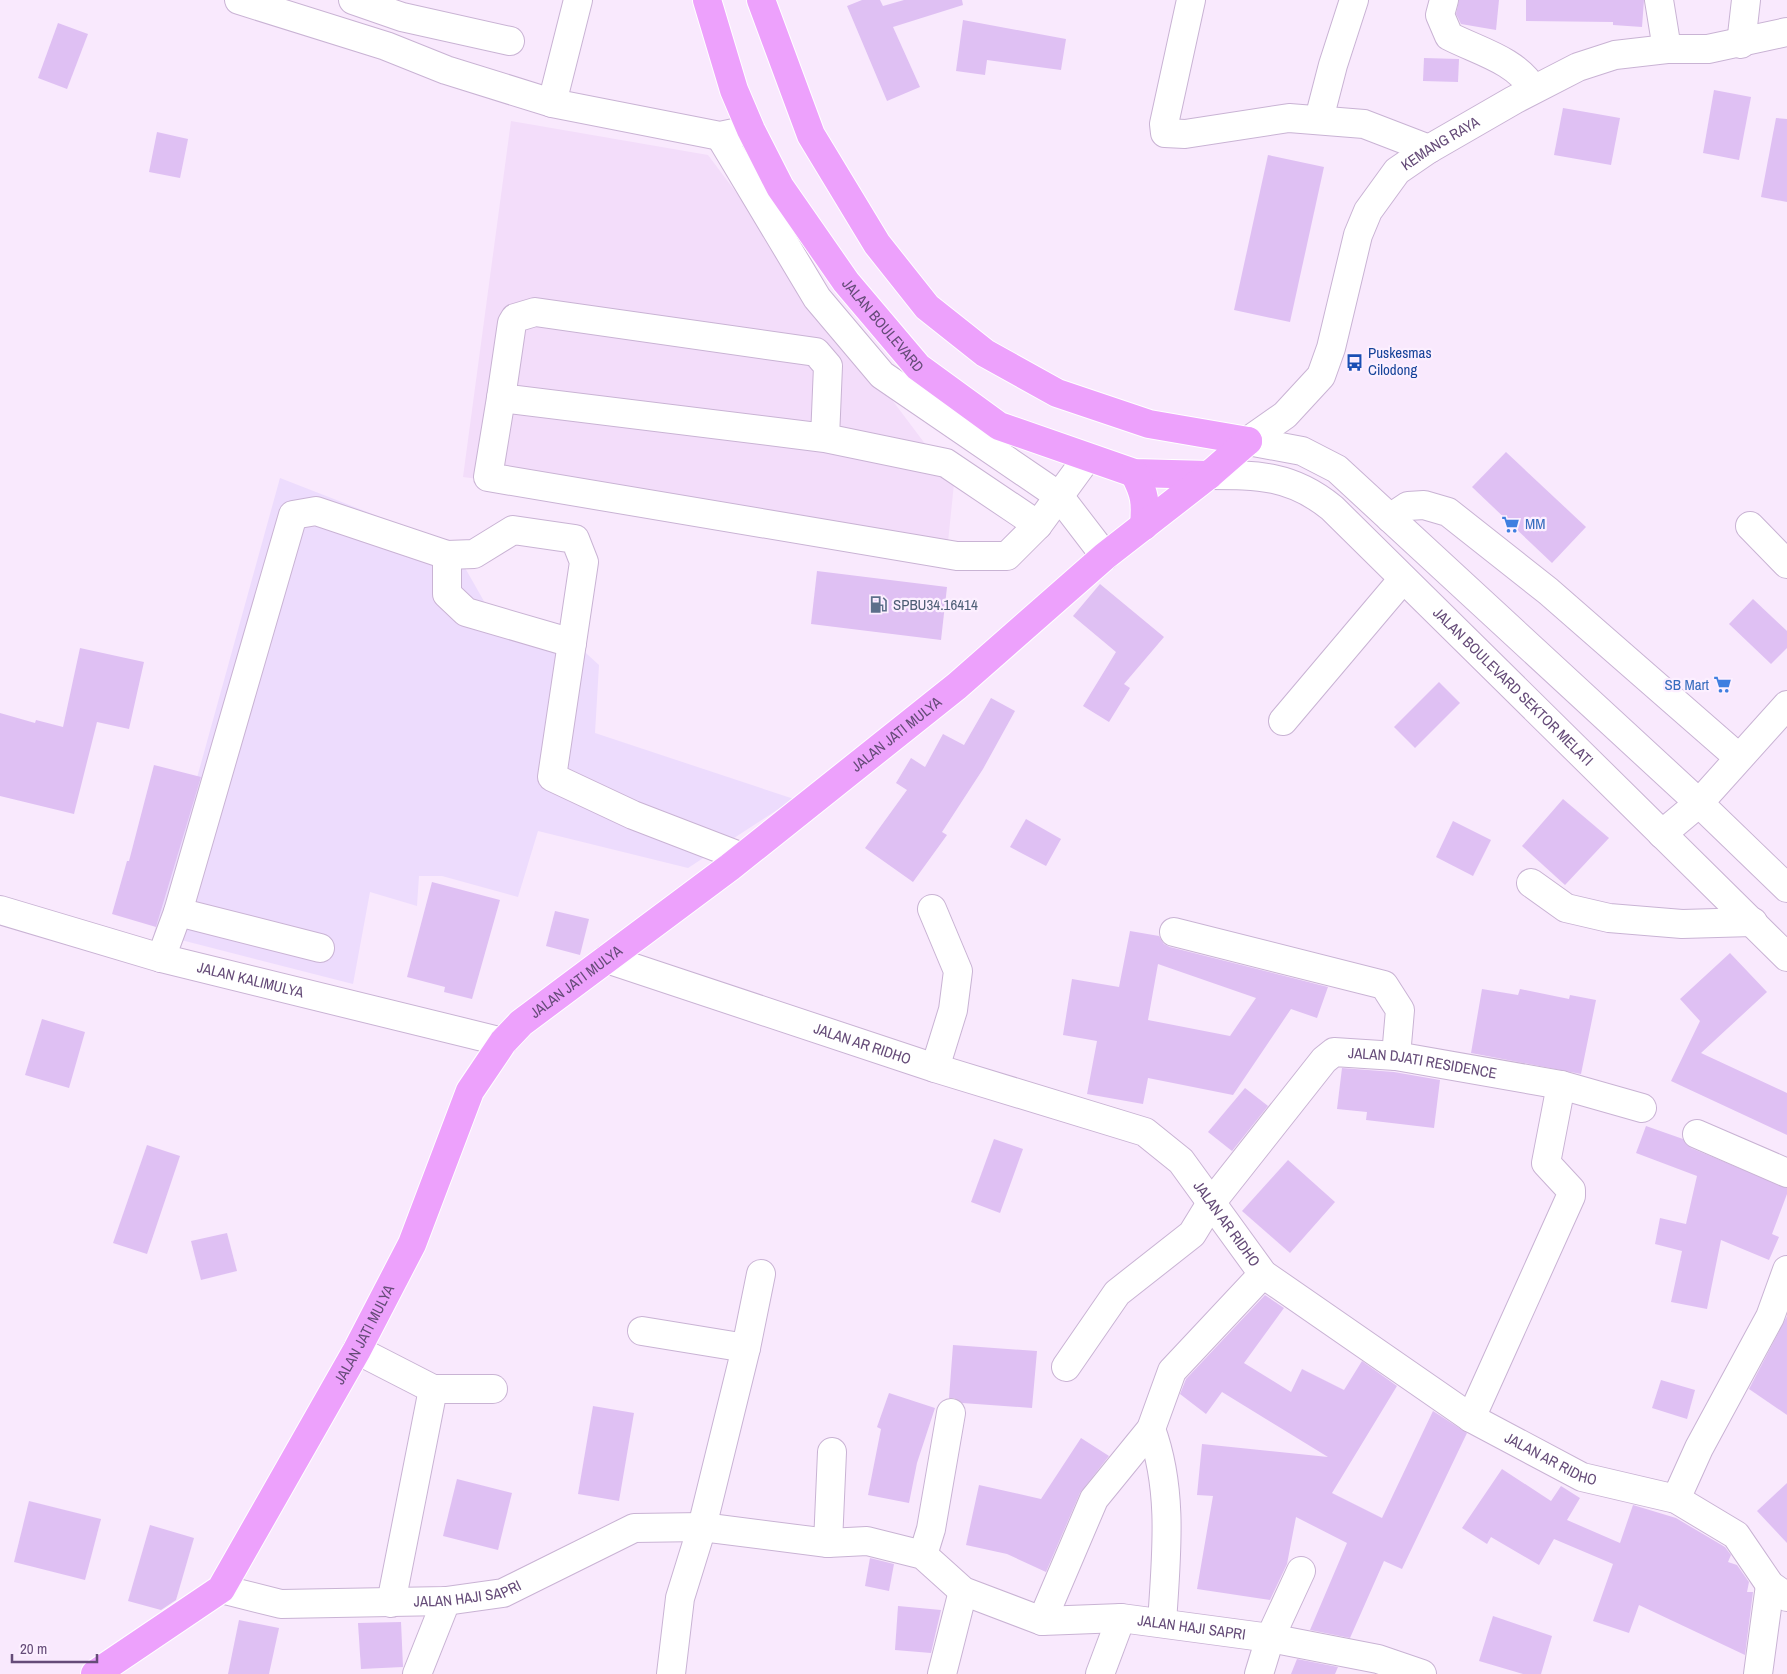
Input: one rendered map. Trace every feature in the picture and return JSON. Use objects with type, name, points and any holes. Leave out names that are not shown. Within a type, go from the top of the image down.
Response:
[{"type":"main road","name":"JALAN BOULEVARD","points":[[707,0],[734,90],[751,130],[780,187],[846,282],[918,367],[999,426],[1134,473],[1209,475]]},
{"type":"main road","points":[[761,0],[811,135],[877,244],[927,307],[985,353],[1057,393],[1149,424],[1248,441]]},
{"type":"main road","name":"JALAN JATI MULYA","points":[[95,1674],[221,1589],[357,1350],[412,1244],[470,1091],[503,1042],[521,1023],[742,857],[957,686],[1105,556],[1209,475],[1248,441]]},
{"type":"main road","points":[[1134,473],[1144,492],[1146,505],[1144,526]]},
{"type":"street","points":[[239,0],[386,46],[463,76],[552,103],[720,136],[751,130]]},
{"type":"street","points":[[353,0],[402,17],[510,41]]},
{"type":"street","points":[[552,103],[578,0]]},
{"type":"street","points":[[1191,0],[1164,124],[1166,133],[1185,134],[1289,118],[1364,124],[1430,149]]},
{"type":"street","points":[[1319,120],[1333,65],[1354,0]]},
{"type":"street","points":[[1444,0],[1440,15],[1449,36],[1513,66],[1526,78],[1533,89]]},
{"type":"street","points":[[1659,0],[1667,49]]},
{"type":"street","points":[[1741,44],[1746,0]]},
{"type":"street","name":"KEMANG RAYA","points":[[1248,441],[1285,416],[1321,376],[1334,340],[1358,235],[1368,212],[1397,171],[1430,149],[1533,89],[1587,64],[1615,55],[1667,49],[1708,49],[1741,44],[1787,32]]},
{"type":"street","points":[[720,136],[817,298],[882,375],[1059,496],[1105,556]]},
{"type":"street","points":[[825,438],[828,366],[816,352],[535,312],[515,318],[512,323],[488,477],[957,556],[1007,556],[1038,525],[1087,458]]},
{"type":"street","points":[[501,398],[825,438],[946,464],[1038,525]]},
{"type":"street","points":[[1248,441],[1302,451],[1337,470],[1699,803],[1787,888]]},
{"type":"street","name":"JALAN BOULEVARD SEKTOR MELATI","points":[[1209,475],[1247,475],[1288,482],[1314,493],[1332,508],[1787,957]]},
{"type":"street","points":[[1390,518],[1408,506],[1424,504],[1448,512],[1548,592],[1738,757]]},
{"type":"street","points":[[161,958],[178,912],[293,514],[316,511],[447,555],[474,554],[513,530],[575,539],[584,562],[552,778],[633,815],[742,857]]},
{"type":"street","points":[[1750,526],[1787,564]]},
{"type":"street","points":[[447,555],[447,594],[466,612],[572,643]]},
{"type":"street","points":[[1283,721],[1403,579]]},
{"type":"street","points":[[1662,834],[1699,803],[1738,757],[1787,705]]},
{"type":"street","points":[[1530,883],[1566,908],[1609,918],[1682,924],[1753,922]]},
{"type":"street","points":[[932,909],[958,971],[953,1010],[935,1068]]},
{"type":"street","name":"JALAN KALIMULYA","points":[[0,910],[161,958],[503,1042]]},
{"type":"street","points":[[178,912],[320,948]]},
{"type":"street","points":[[1174,932],[1384,986],[1400,1010],[1396,1056]]},
{"type":"street","name":"JALAN AR RIDHO","points":[[608,959],[935,1068],[1145,1132],[1181,1161],[1263,1274],[1471,1418],[1582,1477],[1676,1499],[1736,1535],[1778,1591]]},
{"type":"street","name":"JALAN DJATI RESIDENCE","points":[[1211,1203],[1324,1060],[1334,1052],[1396,1056],[1561,1085],[1642,1108]]},
{"type":"street","points":[[1471,1418],[1571,1196],[1571,1190],[1546,1163],[1561,1085]]},
{"type":"street","points":[[1697,1134],[1787,1173]]},
{"type":"street","points":[[1066,1367],[1117,1293],[1192,1234],[1211,1203]]},
{"type":"street","points":[[1676,1499],[1699,1448],[1770,1317],[1787,1270]]},
{"type":"street","points":[[670,1674],[680,1598],[702,1527],[746,1348],[761,1274]]},
{"type":"street","points":[[1042,1621],[1094,1499],[1152,1429],[1172,1371],[1263,1274]]},
{"type":"street","points":[[642,1331],[746,1348]]},
{"type":"street","points":[[357,1350],[433,1389],[493,1389]]},
{"type":"street","points":[[391,1603],[433,1389]]},
{"type":"street","points":[[923,1555],[931,1529],[951,1412]]},
{"type":"street","points":[[1152,1429],[1159,1449],[1168,1519],[1162,1623]]},
{"type":"street","points":[[828,1543],[832,1452]]},
{"type":"street","name":"JALAN HAJI SAPRI","points":[[221,1589],[281,1604],[446,1601],[503,1593],[634,1528],[702,1527],[828,1543],[867,1541],[923,1555],[962,1591],[1042,1621],[1121,1618],[1270,1638],[1378,1659],[1422,1674]]},
{"type":"street","points":[[1259,1674],[1270,1638],[1301,1571]]},
{"type":"street","points":[[942,1674],[962,1591]]},
{"type":"street","points":[[1758,1674],[1778,1591]]},
{"type":"street","points":[[417,1674],[446,1601]]},
{"type":"street","points":[[1100,1674],[1121,1618]]},
{"type":"shaded area","points":[[511,121],[708,155],[932,453],[956,464],[948,542],[463,477]]},
{"type":"shaded area","points":[[280,478],[452,545],[485,603],[576,644],[599,665],[595,733],[794,799],[688,868],[538,831],[518,897],[442,876],[419,876],[417,906],[370,892],[353,984],[154,933]]},
{"type":"building","points":[[862,0],[880,0],[883,6],[904,0],[962,0],[963,5],[893,27],[920,87],[887,101],[847,6]]},
{"type":"building","points":[[1459,0],[1499,0],[1496,30],[1461,24],[1456,14]]},
{"type":"building","points":[[1526,0],[1644,0],[1642,27],[1613,25],[1613,22],[1526,21]]},
{"type":"building","points":[[963,20],[1066,39],[1061,70],[987,60],[985,75],[956,71]]},
{"type":"building","points":[[58,23],[88,34],[67,89],[38,78]]},
{"type":"building","points":[[1424,58],[1459,59],[1458,82],[1423,81]]},
{"type":"building","points":[[1714,90],[1751,97],[1739,160],[1703,153]]},
{"type":"building","points":[[1563,108],[1620,118],[1611,165],[1554,155]]},
{"type":"building","points":[[1776,118],[1787,119],[1787,202],[1761,197]]},
{"type":"building","points":[[157,132],[188,139],[180,178],[149,172]]},
{"type":"building","points":[[1268,155],[1324,167],[1290,322],[1234,310]]},
{"type":"building","points":[[1506,452],[1586,527],[1552,563],[1472,487]]},
{"type":"building","name":"SPBU34.16414","points":[[817,571],[947,587],[941,640],[811,624]]},
{"type":"building","points":[[1100,584],[1164,637],[1124,684],[1130,688],[1109,722],[1083,706],[1116,652],[1073,616]]},
{"type":"building","points":[[1753,599],[1787,631],[1787,648],[1771,664],[1729,624]]},
{"type":"building","points":[[80,648],[144,662],[129,729],[97,722],[74,814],[0,796],[0,713],[35,723],[36,720],[63,727]]},
{"type":"building","points":[[1439,682],[1460,703],[1415,748],[1394,727]]},
{"type":"building","points":[[991,698],[1015,711],[983,769],[942,832],[947,835],[913,882],[865,848],[907,790],[896,783],[911,758],[925,767],[943,734],[964,745]]},
{"type":"building","points":[[154,765],[201,777],[156,927],[112,914],[127,861],[129,861]]},
{"type":"building","points":[[1563,799],[1609,838],[1565,885],[1522,846]]},
{"type":"building","points":[[1026,819],[1061,839],[1046,866],[1010,847]]},
{"type":"building","points":[[1453,821],[1491,840],[1473,876],[1436,857]]},
{"type":"building","points":[[432,882],[500,900],[472,999],[444,992],[445,987],[407,977]]},
{"type":"building","points":[[555,911],[589,919],[580,955],[546,946]]},
{"type":"building","points":[[1130,931],[1159,936],[1164,944],[1170,947],[1328,987],[1317,1018],[1291,1009],[1233,1095],[1148,1078],[1143,1104],[1087,1094],[1097,1041],[1063,1035],[1072,979],[1119,987]],"holes":[[[1158,964],[1256,998],[1230,1036],[1148,1020]]]},
{"type":"building","points":[[1730,953],[1767,992],[1701,1053],[1787,1093],[1787,1135],[1671,1081],[1700,1021],[1680,999]]},
{"type":"building","points":[[1482,989],[1518,995],[1520,989],[1569,999],[1570,995],[1596,1000],[1581,1074],[1471,1053]]},
{"type":"building","points":[[42,1019],[85,1032],[69,1088],[25,1075]]},
{"type":"building","points":[[1342,1068],[1394,1072],[1440,1080],[1434,1128],[1366,1120],[1367,1112],[1337,1109]]},
{"type":"building","points":[[1245,1088],[1268,1106],[1232,1151],[1208,1132]]},
{"type":"building","points":[[1646,1126],[1683,1139],[1691,1148],[1787,1188],[1787,1194],[1772,1234],[1779,1237],[1769,1260],[1721,1240],[1707,1309],[1671,1302],[1682,1251],[1655,1244],[1660,1218],[1686,1224],[1697,1176],[1636,1153]]},
{"type":"building","points":[[994,1139],[1023,1149],[1000,1213],[971,1202]]},
{"type":"building","points":[[147,1145],[180,1156],[147,1254],[113,1243]]},
{"type":"building","points":[[1288,1160],[1335,1202],[1290,1253],[1242,1211]]},
{"type":"building","points":[[227,1233],[237,1271],[201,1280],[191,1241]]},
{"type":"building","points":[[1265,1295],[1284,1308],[1244,1363],[1291,1392],[1302,1369],[1344,1390],[1362,1361],[1397,1386],[1332,1493],[1382,1518],[1433,1411],[1467,1433],[1402,1569],[1384,1561],[1350,1638],[1310,1630],[1347,1543],[1296,1517],[1287,1564],[1270,1600],[1197,1589],[1213,1496],[1197,1495],[1202,1444],[1328,1457],[1222,1392],[1206,1414],[1180,1394],[1186,1379]]},
{"type":"building","points":[[1787,1316],[1787,1415],[1749,1389]]},
{"type":"building","points":[[953,1345],[1037,1351],[1032,1408],[962,1403],[954,1398],[949,1398]]},
{"type":"building","points":[[1661,1380],[1695,1390],[1687,1419],[1652,1408]]},
{"type":"building","points":[[889,1393],[935,1408],[917,1463],[909,1503],[868,1495],[881,1429],[877,1427]]},
{"type":"building","points":[[593,1406],[634,1413],[619,1501],[578,1494]]},
{"type":"building","points":[[1081,1438],[1109,1456],[1080,1493],[1046,1572],[1007,1554],[966,1545],[979,1485],[1041,1499]]},
{"type":"building","points":[[1502,1469],[1551,1501],[1561,1486],[1580,1498],[1567,1520],[1620,1543],[1633,1505],[1676,1518],[1725,1547],[1731,1555],[1728,1562],[1737,1565],[1749,1582],[1747,1592],[1753,1592],[1745,1655],[1639,1605],[1629,1633],[1593,1621],[1613,1564],[1554,1539],[1539,1565],[1491,1537],[1487,1544],[1462,1528]]},
{"type":"building","points":[[457,1479],[512,1493],[498,1550],[443,1536]]},
{"type":"building","points":[[1787,1483],[1787,1543],[1757,1511]]},
{"type":"building","points":[[29,1501],[101,1519],[85,1580],[14,1562]]},
{"type":"building","points":[[150,1525],[194,1538],[176,1600],[161,1610],[128,1601]]},
{"type":"building","points":[[870,1558],[894,1564],[889,1591],[865,1586]]},
{"type":"building","points":[[898,1606],[941,1610],[931,1653],[895,1650]]},
{"type":"building","points":[[1493,1616],[1552,1636],[1541,1674],[1523,1674],[1479,1661]]},
{"type":"building","points":[[239,1620],[279,1628],[269,1674],[228,1674]]},
{"type":"building","points":[[401,1622],[403,1667],[361,1669],[358,1623]]},
{"type":"building","points":[[1297,1659],[1338,1667],[1335,1674],[1291,1674]]},
{"type":"place","name":"Puskesmas Cilodong","points":[[1354,362]]},
{"type":"place","name":"MM","points":[[1511,524]]},
{"type":"place","name":"SPBU34.16414","points":[[879,605]]},
{"type":"place","name":"SB Mart","points":[[1723,685]]}]
